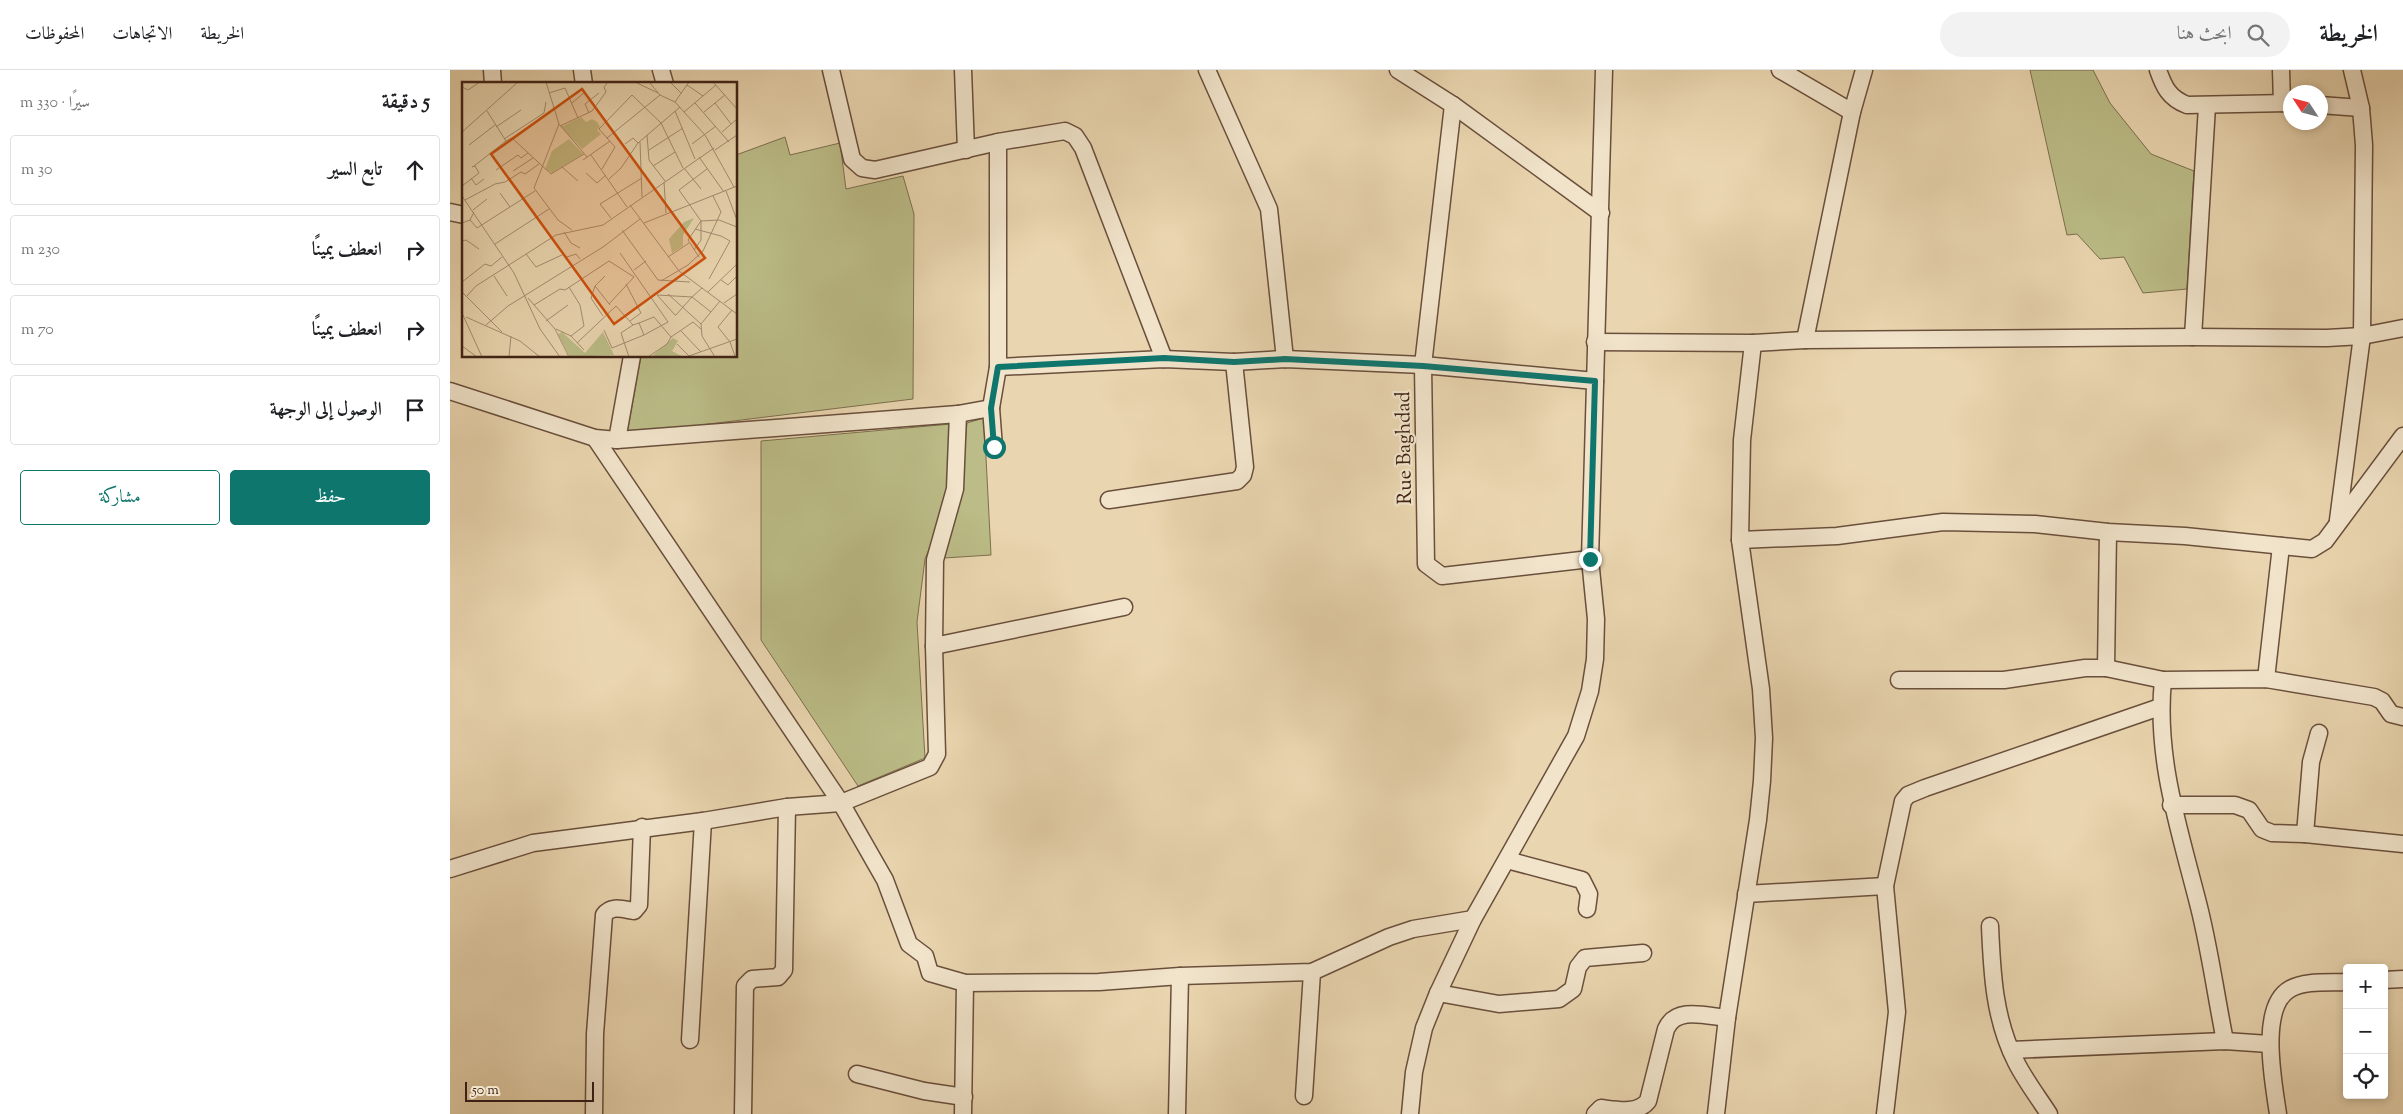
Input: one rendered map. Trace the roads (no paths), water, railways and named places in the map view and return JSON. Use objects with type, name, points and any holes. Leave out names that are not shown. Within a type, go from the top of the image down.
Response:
[{"type":"street","points":[[661,70],[665,82]]},
{"type":"street","points":[[831,70],[852,159],[862,168],[875,170],[998,142],[1065,131],[1076,136],[1083,148],[1164,358]]},
{"type":"street","points":[[963,70],[966,150]]},
{"type":"street","points":[[1207,70],[1269,210],[1285,359]]},
{"type":"street","points":[[1398,70],[1453,105],[1601,213]]},
{"type":"street","points":[[1410,1114],[1414,1072],[1424,1028],[1438,993],[1473,919],[1576,736],[1590,691],[1596,659],[1596,619],[1590,559],[1604,70]]},
{"type":"street","points":[[1780,70],[1852,112]]},
{"type":"street","points":[[1805,340],[1852,112],[1864,70]]},
{"type":"street","points":[[2158,70],[2167,92],[2179,102],[2187,105],[2283,103]]},
{"type":"street","points":[[2281,70],[2283,85]]},
{"type":"street","points":[[2338,522],[2362,336],[2364,145],[2361,108],[2352,70]]},
{"type":"street","name":"Rue Baghdad","points":[[1453,105],[1423,366],[1426,564],[1442,576],[1590,559]]},
{"type":"street","points":[[2192,337],[2207,106]]},
{"type":"street","points":[[2328,106],[2361,108]]},
{"type":"street","points":[[994,447],[991,408],[998,367],[998,142]]},
{"type":"street","points":[[1595,342],[1753,343],[1805,340],[2289,338],[2362,336],[2403,328]]},
{"type":"street","points":[[1716,1114],[1726,1018],[1758,820],[1764,738],[1761,689],[1740,540],[1742,440],[1753,343]]},
{"type":"street","points":[[617,440],[632,358]]},
{"type":"street","points":[[998,367],[1164,358],[1234,362],[1285,359],[1423,366],[1595,381]]},
{"type":"street","points":[[1109,500],[1237,480],[1243,475],[1245,467],[1234,362]]},
{"type":"street","points":[[450,391],[595,438],[617,440],[958,414],[991,408]]},
{"type":"street","points":[[450,869],[533,843],[642,827],[703,821],[787,807],[841,803],[930,767],[935,761],[937,754],[934,646],[935,560],[955,489],[958,414]]},
{"type":"street","points":[[1740,540],[1837,536],[1942,522],[2035,524],[2108,532],[2185,536],[2308,550],[2317,547],[2325,541],[2403,436]]},
{"type":"street","points":[[595,438],[841,803],[885,880],[909,944],[925,956],[930,972],[965,983],[1099,982],[1180,976],[1312,972],[1389,936],[1413,929],[1473,919]]},
{"type":"street","points":[[2106,668],[2108,532]]},
{"type":"street","points":[[2266,679],[2281,546]]},
{"type":"street","points":[[934,646],[1124,607]]},
{"type":"street","points":[[1899,680],[2004,680],[2085,668],[2106,668],[2163,680],[2266,679],[2374,697],[2382,701],[2391,714],[2403,717]]},
{"type":"street","points":[[2163,680],[2160,706],[2164,762],[2171,805],[2199,909],[2225,1041]]},
{"type":"street","points":[[1885,1114],[1897,1012],[1885,886],[1899,815],[1908,795],[2160,706]]},
{"type":"street","points":[[2305,834],[2311,762],[2319,733]]},
{"type":"street","points":[[2171,805],[2235,805],[2249,810],[2265,830],[2403,844]]},
{"type":"street","points":[[742,1114],[745,986],[752,978],[778,977],[784,970],[787,807]]},
{"type":"street","points":[[690,1040],[703,821]]},
{"type":"street","points":[[594,1114],[595,1034],[604,915],[608,910],[614,908],[634,910],[639,904],[642,827]]},
{"type":"street","points":[[1507,860],[1582,880],[1589,894],[1587,909]]},
{"type":"street","points":[[1746,894],[1885,886]]},
{"type":"street","points":[[1990,926],[1993,989],[2002,1026],[2010,1050],[2049,1114]]},
{"type":"street","points":[[1438,993],[1499,1004],[1559,1000],[1573,990],[1578,967],[1585,958],[1643,953]]},
{"type":"street","points":[[1304,1096],[1312,972]]},
{"type":"street","points":[[1176,1114],[1180,976]]},
{"type":"street","points":[[2388,980],[2403,979]]},
{"type":"street","points":[[2278,1114],[2269,1044],[2277,1004],[2289,989],[2303,984],[2343,982]]},
{"type":"street","points":[[963,1114],[965,983]]},
{"type":"street","points":[[1595,1114],[1601,1108],[1635,1111],[1644,1107],[1648,1100],[1666,1030],[1672,1020],[1681,1014],[1726,1018]]},
{"type":"street","points":[[2010,1050],[2225,1041],[2269,1044]]},
{"type":"street","points":[[857,1074],[924,1091],[964,1097]]}]
